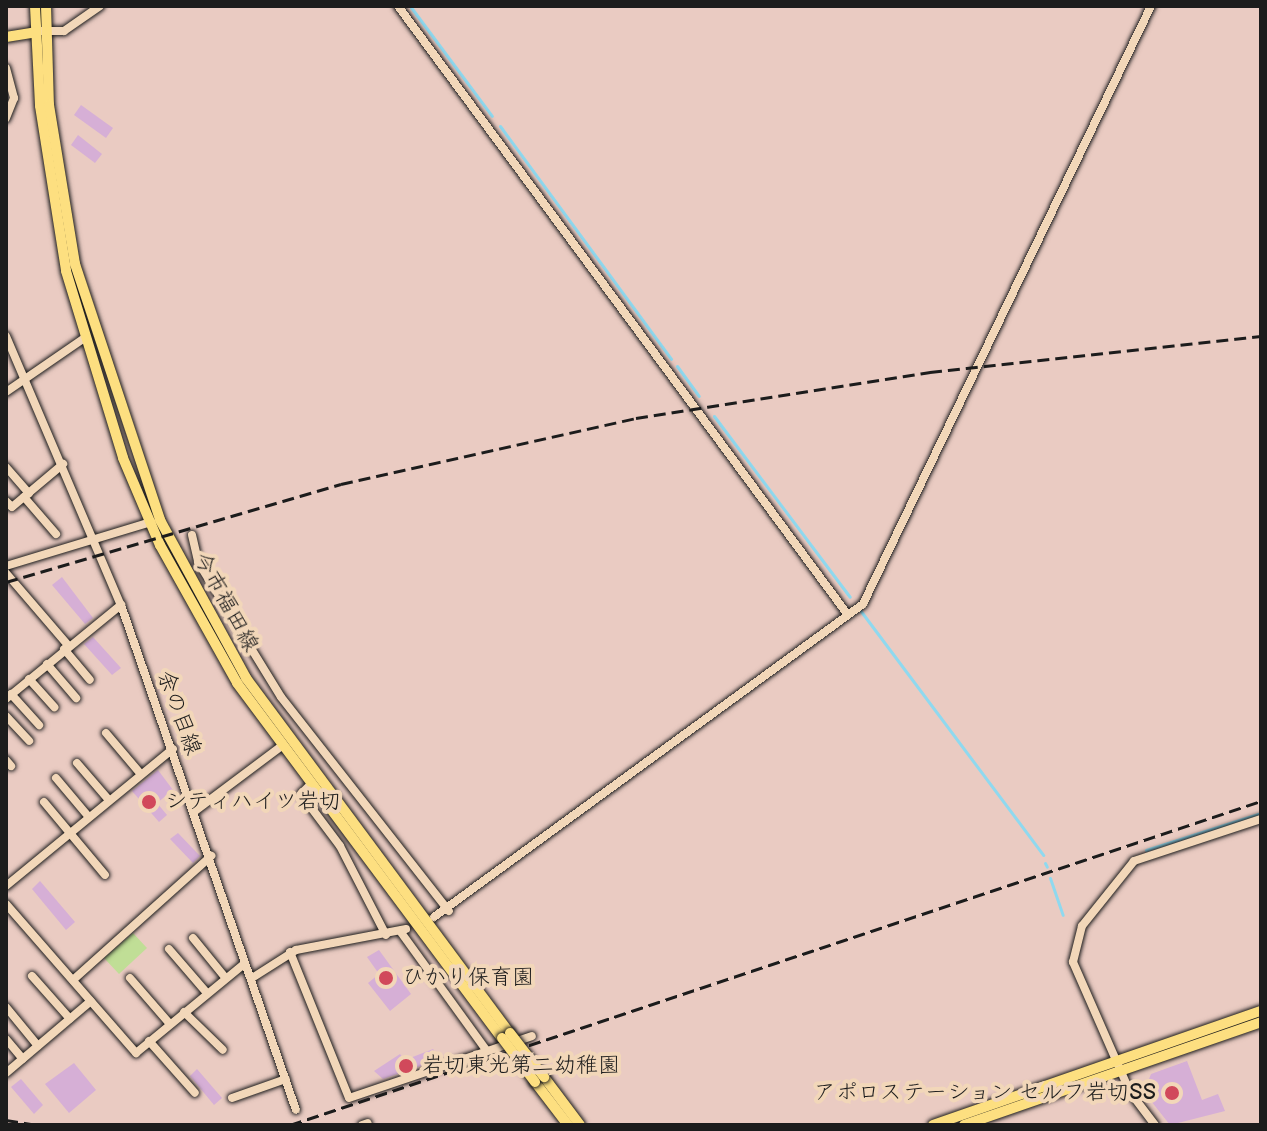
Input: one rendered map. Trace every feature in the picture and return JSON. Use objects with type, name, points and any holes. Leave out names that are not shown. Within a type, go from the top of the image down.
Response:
[{"type":"main road","name":"今市福田線","points":[[35,6],[41,32],[57,179],[75,264],[160,520],[246,678],[506,1036]]},
{"type":"main road","name":"今市福田線","points":[[46,6],[41,32],[49,179],[83,339],[151,522],[206,632],[283,745],[506,1036],[580,1125]]},
{"type":"main road","points":[[6,37],[41,32]]},
{"type":"main road","points":[[964,1125],[1261,1011]]},
{"type":"main road","points":[[933,1125],[1261,1022]]},
{"type":"main road","name":"今市福田線","points":[[540,1079],[568,1125]]},
{"type":"street","points":[[41,32],[64,31],[100,6]]},
{"type":"street","points":[[398,6],[848,615]]},
{"type":"street","points":[[434,917],[449,911],[848,615],[867,597],[1151,6]]},
{"type":"street","points":[[6,68],[14,98],[6,118]]},
{"type":"street","name":"余の目線","points":[[6,336],[95,539],[168,750],[195,811],[207,860],[242,964],[252,978],[296,1110]]},
{"type":"street","points":[[6,392],[83,339]]},
{"type":"street","points":[[6,501],[12,507],[63,464]]},
{"type":"street","points":[[6,467],[56,534]]},
{"type":"street","points":[[6,566],[151,522]]},
{"type":"street","points":[[192,535],[198,562],[281,697],[449,911]]},
{"type":"street","points":[[6,573],[90,680]]},
{"type":"street","points":[[39,725],[9,697],[117,607]]},
{"type":"street","points":[[47,664],[76,698]]},
{"type":"street","points":[[29,679],[54,707]]},
{"type":"street","points":[[6,716],[29,741]]},
{"type":"street","points":[[106,733],[139,772]]},
{"type":"street","points":[[195,811],[283,745]]},
{"type":"street","points":[[6,886],[168,750]]},
{"type":"street","points":[[77,763],[108,799]]},
{"type":"street","points":[[56,778],[88,816]]},
{"type":"street","points":[[311,784],[301,794],[340,846],[386,935]]},
{"type":"street","points":[[44,802],[105,875]]},
{"type":"street","points":[[1155,1125],[1118,1066],[1073,962],[1082,926],[1134,861],[1261,819]]},
{"type":"street","points":[[73,980],[207,860]]},
{"type":"street","points":[[6,904],[136,1053],[242,964]]},
{"type":"street","points":[[252,978],[290,952],[403,930],[487,1051]]},
{"type":"street","points":[[193,938],[224,976]]},
{"type":"street","points":[[169,949],[206,992]]},
{"type":"street","points":[[290,952],[349,1098],[532,1036]]},
{"type":"street","points":[[32,976],[70,1019]]},
{"type":"street","points":[[130,978],[170,1024]]},
{"type":"street","points":[[6,1073],[91,1001]]},
{"type":"street","points":[[6,1007],[38,1046]]},
{"type":"street","points":[[184,1012],[223,1050]]},
{"type":"street","points":[[6,1039],[23,1059]]},
{"type":"street","points":[[149,1041],[195,1093]]},
{"type":"street","points":[[232,1098],[286,1079]]},
{"type":"green space","points":[[133,933],[147,948],[119,974],[104,958]]},
{"type":"building","points":[[81,105],[113,128],[106,138],[74,115]]},
{"type":"building","points":[[78,135],[102,154],[95,163],[71,145]]},
{"type":"building","points":[[62,577],[93,618],[85,624],[52,585]]},
{"type":"building","points":[[93,637],[121,668],[112,675],[84,644]]},
{"type":"building","points":[[158,770],[173,790],[157,803],[167,815],[159,822],[132,791]]},
{"type":"building","points":[[178,833],[200,856],[193,863],[170,839]]},
{"type":"building","points":[[40,881],[75,922],[66,930],[32,889]]},
{"type":"building","name":"ひかり保育園","points":[[379,950],[411,994],[390,1011],[368,983],[379,974],[367,957]]},
{"type":"building","name":"岩切東光第二幼稚園","points":[[433,1049],[441,1059],[383,1079],[374,1071],[400,1054],[405,1060]]},
{"type":"building","name":"アポロステーション セルフ岩切SS","points":[[1187,1061],[1202,1100],[1218,1094],[1225,1111],[1170,1125],[1144,1092],[1151,1074]]},
{"type":"building","points":[[74,1063],[96,1090],[69,1113],[45,1084]]},
{"type":"building","points":[[197,1069],[222,1098],[214,1105],[190,1076]]},
{"type":"building","points":[[21,1079],[43,1105],[34,1114],[11,1087]]},
{"type":"waterway","points":[[410,6],[492,116]]},
{"type":"waterway","points":[[500,126],[671,359]]},
{"type":"waterway","points":[[677,366],[699,396]]},
{"type":"waterway","points":[[714,416],[850,597]]},
{"type":"waterway","points":[[860,610],[1043,855]]},
{"type":"waterway","points":[[1146,850],[1261,813]]},
{"type":"waterway","points":[[1045,863],[1047,867]]},
{"type":"waterway","points":[[1050,878],[1063,915]]},
{"type":"railway","points":[[6,582],[341,484],[636,418],[930,372],[1261,336]]},
{"type":"railway","points":[[290,1125],[1261,801]]},
{"type":"railway","points":[[6,1120],[36,1125]]},
{"type":"place","name":"シティハイツ岩切","points":[[149,802]]},
{"type":"place","name":"ひかり保育園","points":[[386,978]]},
{"type":"place","name":"岩切東光第二幼稚園","points":[[406,1066]]},
{"type":"place","name":"アポロステーション セルフ岩切SS","points":[[1172,1093]]}]
